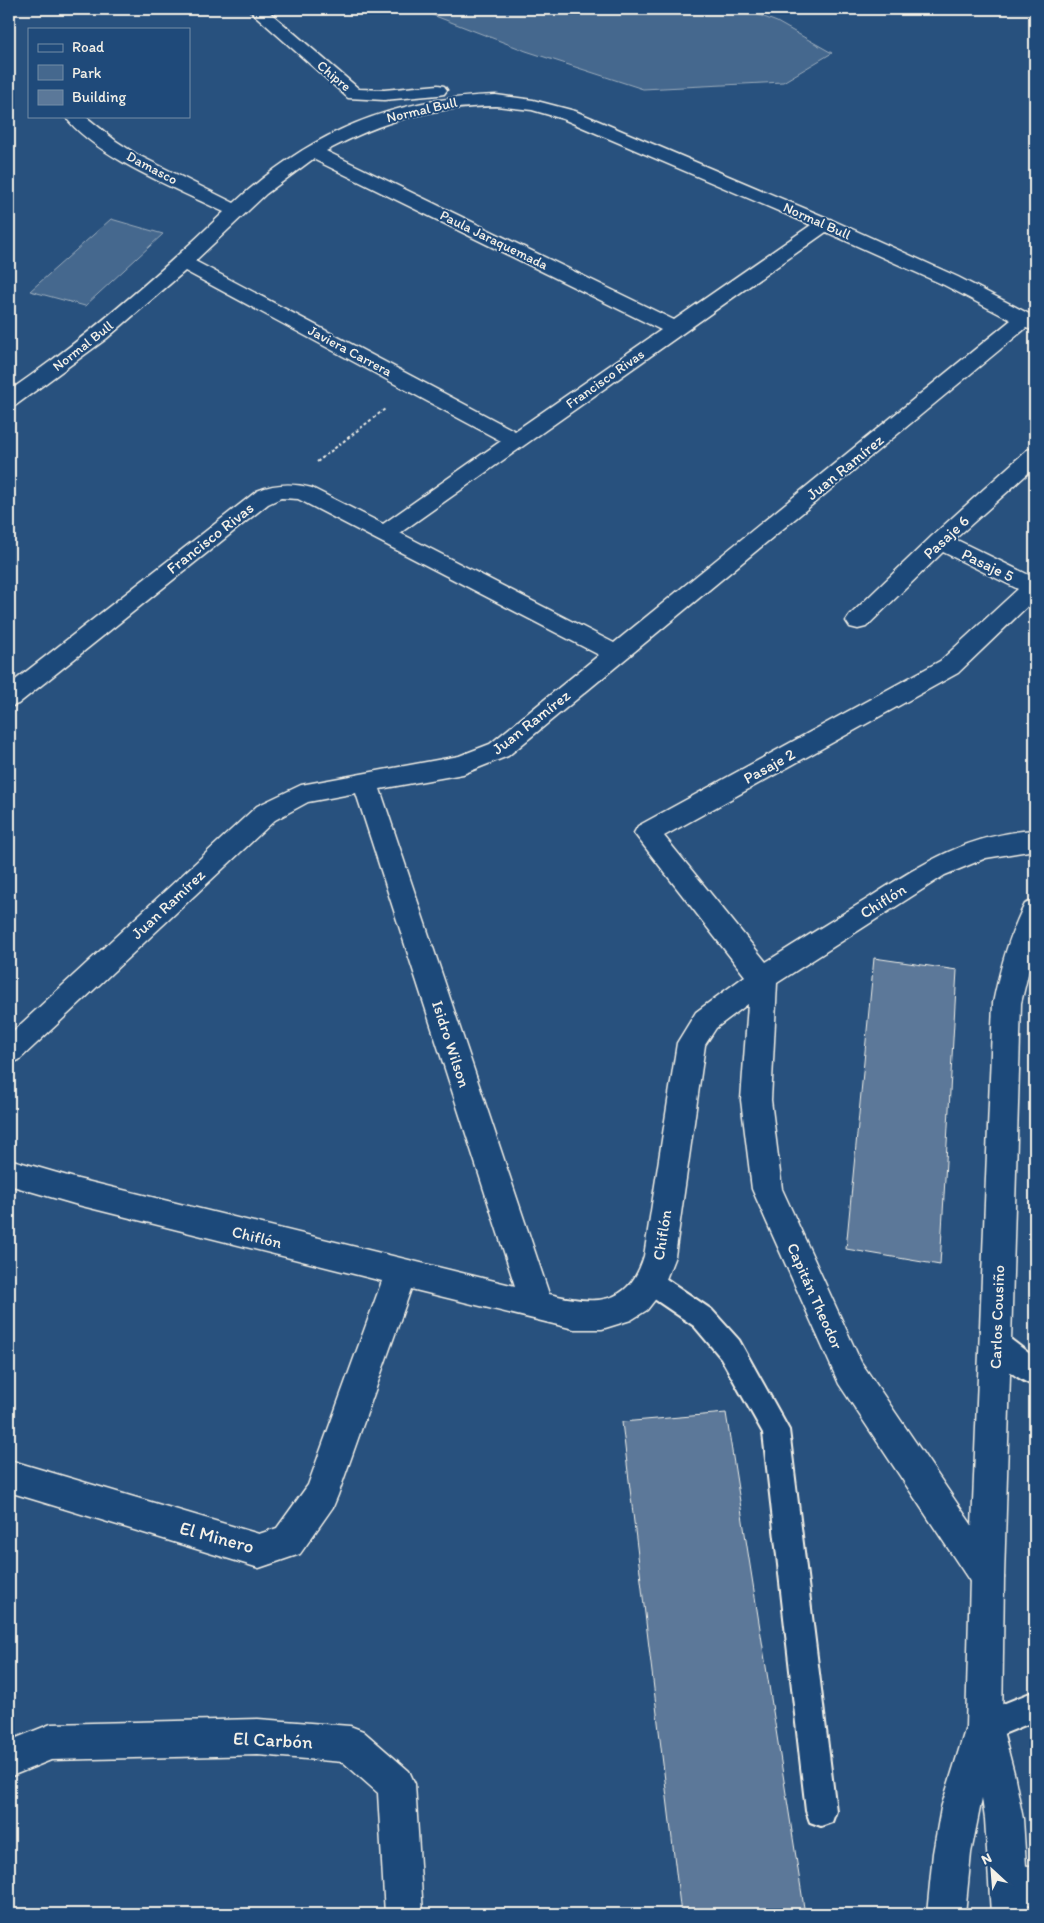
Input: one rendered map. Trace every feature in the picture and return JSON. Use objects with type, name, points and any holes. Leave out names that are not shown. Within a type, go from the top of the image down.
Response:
[{"type":"street","name":"Chipre","points":[[256,9],[354,94],[384,95],[455,88],[490,99]]},
{"type":"street","name":"Normal Bull","points":[[9,400],[85,346],[183,262],[236,210],[287,168],[345,134],[376,121],[454,101],[490,99],[532,103],[569,115],[825,224],[966,288],[1030,322]]},
{"type":"street","name":"Damasco","points":[[76,118],[94,134],[134,160],[236,210]]},
{"type":"street","name":"Paula Jaraquemada","points":[[313,152],[676,329]]},
{"type":"street","name":"Francisco Rivas","points":[[384,534],[825,224]]},
{"type":"street","name":"Javiera Carrera","points":[[183,262],[517,441]]},
{"type":"street","name":"Juan Ramírez","points":[[9,1052],[266,813],[302,794],[463,765],[483,758],[512,740],[616,654],[1030,322]]},
{"type":"street","name":"Pasaje 6","points":[[858,621],[940,541],[1035,455]]},
{"type":"street","name":"Francisco Rivas","points":[[9,698],[260,498],[281,490]]},
{"type":"street","points":[[281,490],[293,490],[304,493],[616,654]]},
{"type":"street","name":"Pasaje 5","points":[[940,541],[1035,587]]},
{"type":"street","name":"Pasaje 2","points":[[762,978],[647,833],[949,667],[1035,587]]},
{"type":"street","name":"Isidro Wilson","points":[[365,782],[537,1306]]},
{"type":"street","name":"Chiflón","points":[[9,1172],[78,1192],[574,1315],[596,1316],[618,1312],[642,1294],[650,1282],[658,1263],[691,1043],[706,1020],[762,978],[936,868],[964,854],[994,844],[1035,840]]},
{"type":"street","name":"Carlos Cousiño","points":[[946,1914],[952,1853],[960,1808],[984,1728],[987,1577],[1007,1002],[1013,968],[1022,938],[1035,911]]},
{"type":"street","name":"Capitán Theodor","points":[[762,978],[756,1100],[768,1189],[850,1372],[987,1577]]},
{"type":"street","name":"El Minero","points":[[9,1476],[259,1551],[288,1542],[322,1495],[401,1273]]},
{"type":"street","name":"Carlos Cousiño","points":[[984,1728],[996,1773],[1018,1894]]},
{"type":"street","name":"El Carbón","points":[[9,1759],[51,1742],[258,1736],[350,1744],[396,1784],[404,1914]]},
{"type":"lane","points":[[650,1282],[702,1318],[730,1349],[776,1430],[821,1811]]},
{"type":"lane","points":[[996,1344],[1035,1374]]},
{"type":"lane","points":[[984,1728],[1035,1706]]},
{"type":"path","points":[[281,490],[414,386]]},
{"type":"green space","points":[[417,9],[743,9],[777,22],[832,53],[783,82],[643,89],[526,51]]},
{"type":"green space","points":[[111,219],[163,234],[85,306],[30,291]]},
{"type":"building","points":[[874,958],[957,970],[940,1265],[846,1249]]},
{"type":"building","points":[[726,1413],[805,1914],[681,1914],[622,1422]]}]
